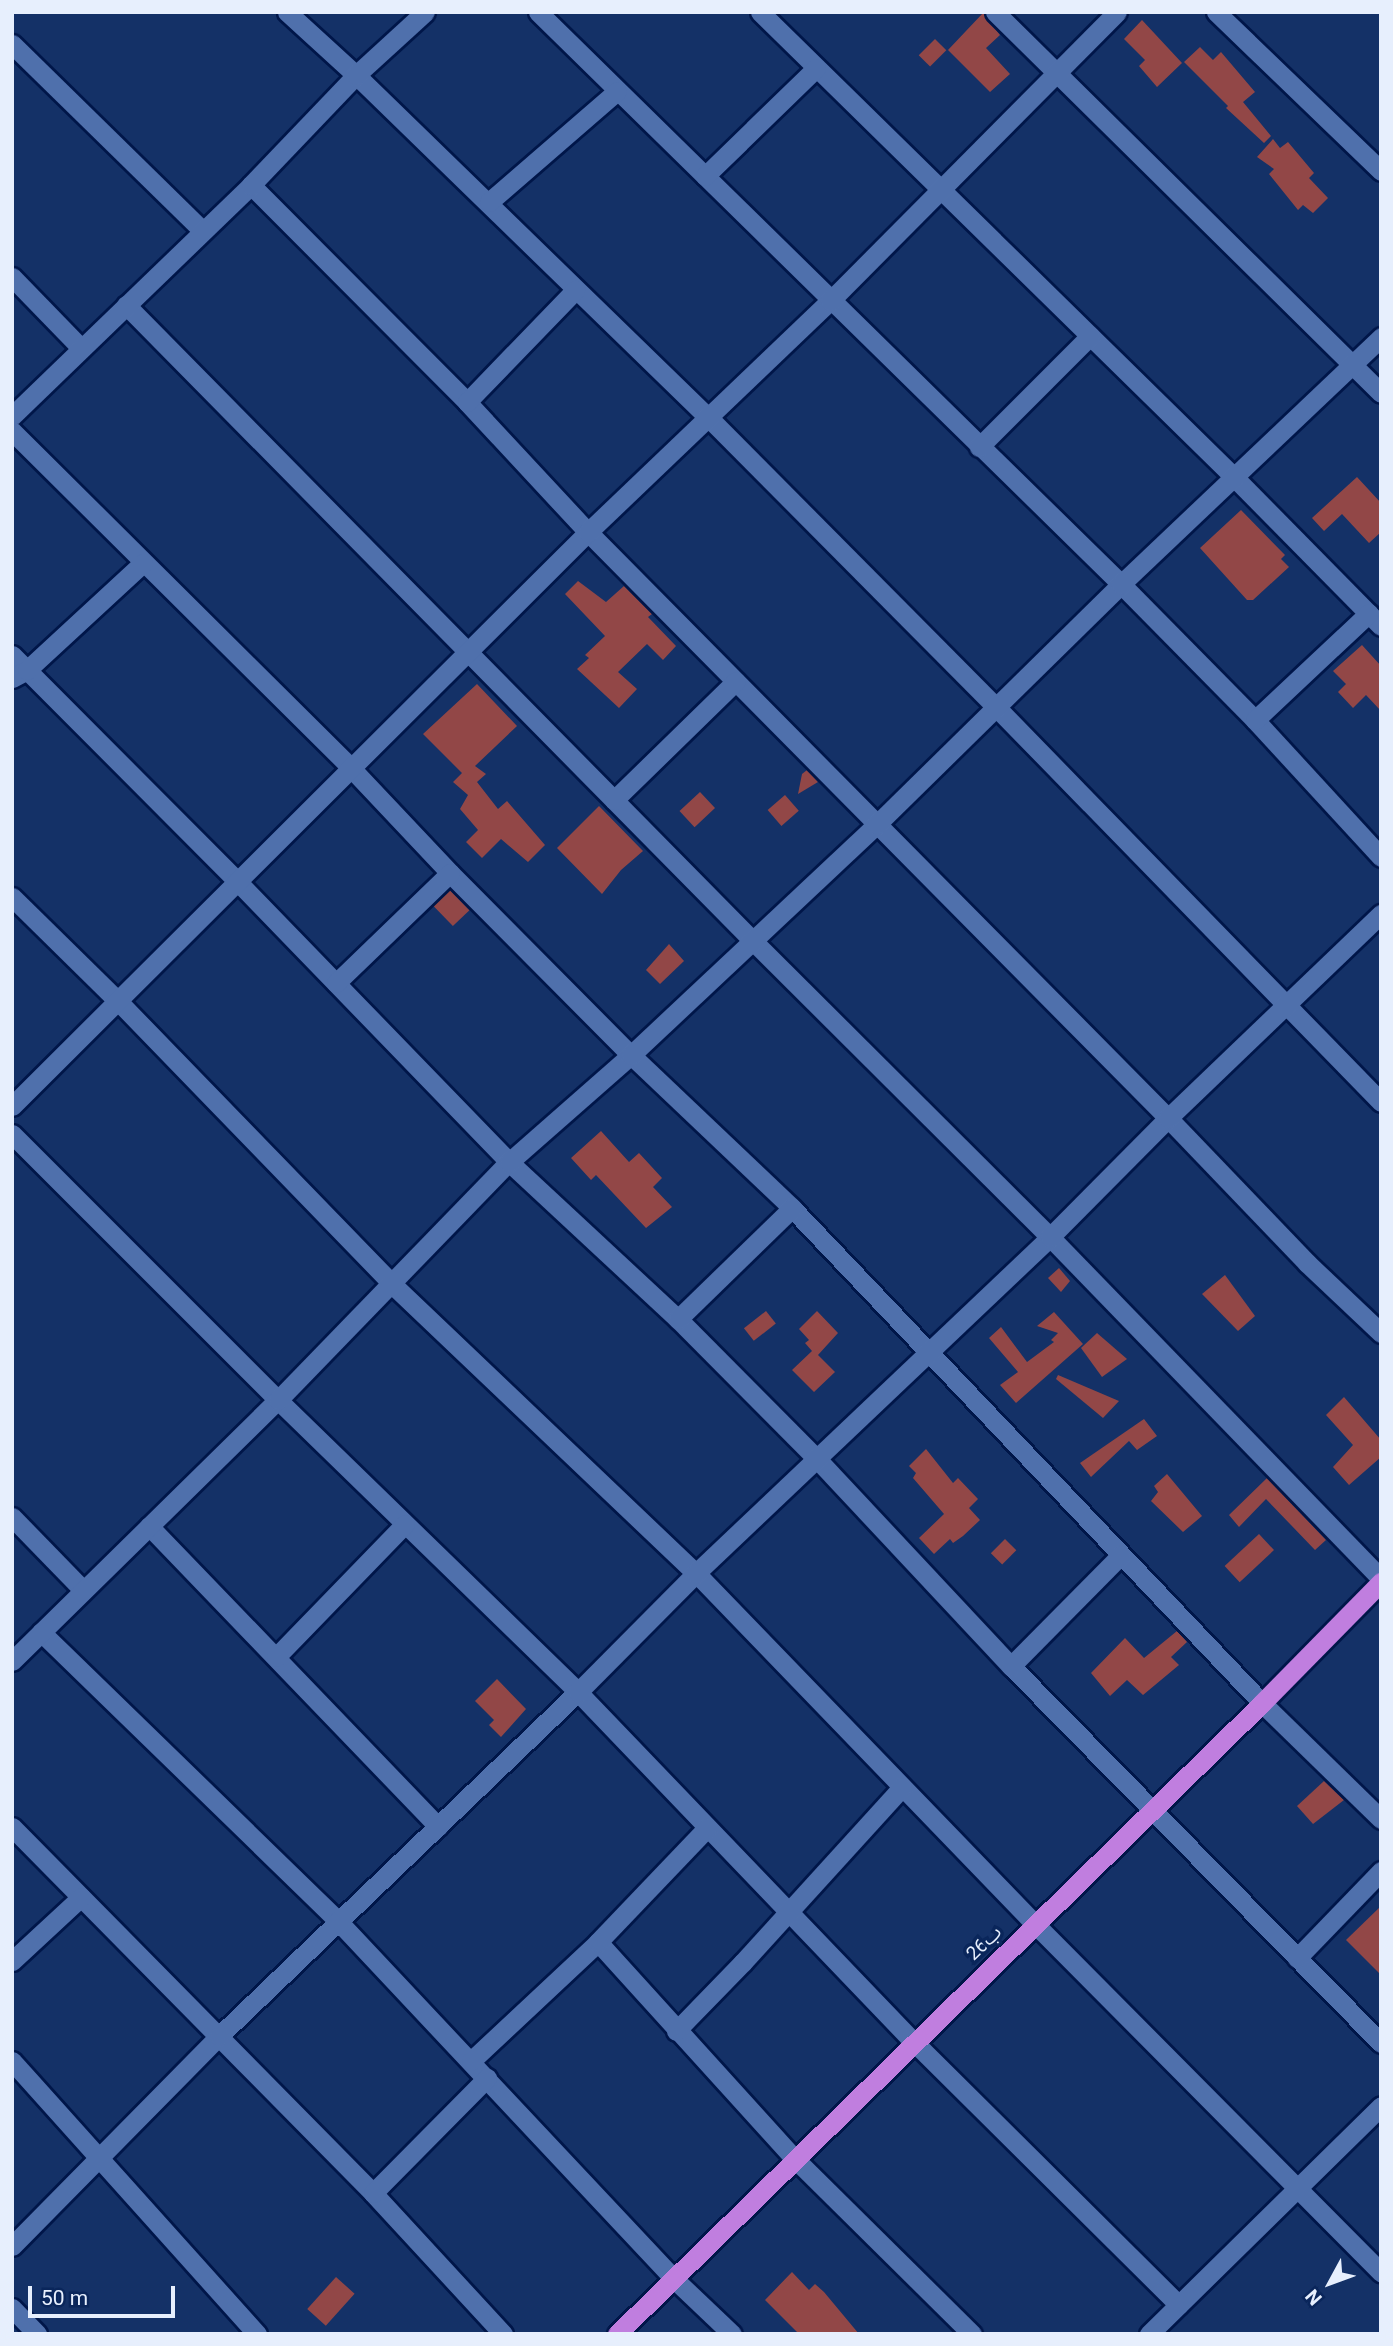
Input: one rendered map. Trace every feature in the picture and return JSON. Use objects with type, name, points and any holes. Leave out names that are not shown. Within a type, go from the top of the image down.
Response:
[{"type":"highway","name":"26ب","points":[[617,2334],[1262,1703],[1381,1581]]},
{"type":"street","points":[[287,12],[489,202],[575,290],[707,416],[997,708],[1381,1102]]},
{"type":"street","points":[[12,416],[251,185],[356,75],[425,12]]},
{"type":"street","points":[[538,12],[1121,584],[1255,720],[1381,857]]},
{"type":"street","points":[[760,12],[1375,619],[1255,720]]},
{"type":"street","points":[[995,12],[1381,393]]},
{"type":"street","points":[[12,1106],[588,532],[830,301],[939,189],[1057,76],[1117,12]]},
{"type":"street","points":[[1216,12],[1381,171]]},
{"type":"street","points":[[12,44],[203,231]]},
{"type":"street","points":[[705,176],[816,68]]},
{"type":"street","points":[[489,202],[617,91]]},
{"type":"street","points":[[251,185],[467,402],[588,532],[1168,1118],[1307,1263],[1381,1334]]},
{"type":"street","points":[[12,277],[81,348]]},
{"type":"street","points":[[467,402],[575,290]]},
{"type":"street","points":[[126,305],[753,941],[1050,1237],[1381,1581]]},
{"type":"street","points":[[979,447],[1090,335]]},
{"type":"street","points":[[12,1661],[278,1400],[509,1162],[631,1055],[877,824],[1121,584],[1381,337]]},
{"type":"street","points":[[12,431],[352,769],[450,873],[631,1055],[793,1208],[1262,1703],[1381,1819]]},
{"type":"street","points":[[20,674],[143,563]]},
{"type":"street","points":[[12,655],[20,674],[237,881],[509,1162],[678,1319],[817,1459],[1011,1666],[1381,2043]]},
{"type":"street","points":[[614,800],[736,681]]},
{"type":"street","points":[[337,983],[450,873]]},
{"type":"street","points":[[12,898],[118,1001],[392,1284],[696,1573],[1035,1924],[1381,2272]]},
{"type":"street","points":[[12,2246],[219,2036],[578,1692],[696,1573],[931,1352],[1168,1118],[1381,914]]},
{"type":"street","points":[[12,1134],[278,1400],[578,1692],[914,2042],[1178,2305]]},
{"type":"street","points":[[678,1319],[793,1208]]},
{"type":"street","points":[[12,1517],[83,1590]]},
{"type":"street","points":[[276,1657],[405,1524]]},
{"type":"street","points":[[149,1525],[438,1826]]},
{"type":"street","points":[[1011,1666],[1121,1555]]},
{"type":"street","points":[[41,1632],[338,1921],[673,2278],[732,2334]]},
{"type":"street","points":[[676,2031],[790,1912],[902,1787]]},
{"type":"street","points":[[12,1826],[373,2193],[503,2334]]},
{"type":"street","points":[[471,2061],[598,1942],[707,1828]]},
{"type":"street","points":[[1297,1958],[1381,1871]]},
{"type":"street","points":[[12,1961],[81,1897]]},
{"type":"street","points":[[598,1942],[795,2159],[972,2334]]},
{"type":"street","points":[[12,2061],[102,2157],[257,2334]]},
{"type":"street","points":[[373,2193],[487,2078]]},
{"type":"street","points":[[1149,2334],[1381,2106]]},
{"type":"street","points":[[12,2308],[37,2334]]},
{"type":"building","points":[[983,13],[1000,35],[986,48],[1010,74],[990,92],[948,50]]},
{"type":"building","points":[[1142,20],[1182,63],[1157,87],[1139,66],[1145,60],[1124,39]]},
{"type":"building","points":[[935,39],[946,50],[930,67],[919,55]]},
{"type":"building","points":[[1200,47],[1213,60],[1221,52],[1255,92],[1243,102],[1271,136],[1264,143],[1226,108],[1228,106],[1184,62]]},
{"type":"building","points":[[1273,139],[1280,148],[1288,142],[1314,173],[1309,178],[1328,198],[1313,213],[1303,205],[1298,210],[1269,174],[1274,169],[1257,157]]},
{"type":"building","points":[[1357,477],[1381,503],[1381,532],[1369,543],[1342,514],[1324,531],[1312,518]]},
{"type":"building","points":[[1241,510],[1285,555],[1281,559],[1289,567],[1253,600],[1247,600],[1200,548]]},
{"type":"building","points":[[578,581],[606,602],[624,586],[652,614],[648,617],[676,646],[663,660],[647,644],[618,672],[637,689],[619,708],[577,669],[589,658],[585,655],[605,636],[565,594]]},
{"type":"building","points":[[1362,645],[1381,666],[1381,711],[1366,695],[1353,708],[1338,692],[1346,684],[1333,671]]},
{"type":"building","points":[[477,684],[517,726],[475,766],[486,774],[477,782],[498,809],[507,801],[545,845],[528,862],[501,839],[482,858],[466,842],[478,830],[460,809],[468,795],[453,782],[462,773],[423,734]]},
{"type":"building","points":[[807,770],[818,782],[798,794],[802,774]]},
{"type":"building","points":[[700,792],[715,808],[695,827],[680,811]]},
{"type":"building","points":[[785,795],[799,811],[781,826],[768,810]]},
{"type":"building","points":[[599,806],[643,851],[621,870],[602,894],[557,848]]},
{"type":"building","points":[[450,890],[469,910],[453,926],[433,906]]},
{"type":"building","points":[[669,944],[684,961],[660,984],[646,970]]},
{"type":"building","points":[[601,1131],[629,1162],[639,1153],[662,1178],[653,1187],[672,1207],[646,1228],[596,1175],[591,1180],[571,1158]]},
{"type":"building","points":[[1059,1268],[1070,1281],[1061,1292],[1048,1278]]},
{"type":"building","points":[[1225,1275],[1255,1316],[1238,1331],[1202,1294]]},
{"type":"building","points":[[766,1311],[776,1324],[754,1341],[744,1328]]},
{"type":"building","points":[[817,1311],[838,1333],[818,1355],[835,1372],[814,1392],[792,1370],[812,1351],[805,1343],[809,1340],[799,1329]]},
{"type":"building","points":[[1054,1312],[1083,1344],[1016,1403],[1000,1385],[1018,1372],[989,1338],[1001,1327],[1027,1362],[1054,1342],[1051,1340],[1058,1333],[1037,1326]]},
{"type":"building","points":[[1097,1333],[1127,1359],[1102,1377],[1081,1348]]},
{"type":"building","points":[[1058,1375],[1119,1401],[1103,1418],[1056,1379]]},
{"type":"building","points":[[1344,1397],[1381,1440],[1381,1457],[1349,1485],[1333,1467],[1353,1445],[1326,1415]]},
{"type":"building","points":[[1144,1419],[1157,1436],[1137,1450],[1129,1441],[1091,1477],[1080,1463]]},
{"type":"building","points":[[926,1449],[953,1483],[958,1478],[978,1499],[969,1508],[980,1520],[963,1536],[953,1543],[950,1539],[934,1554],[919,1538],[944,1514],[913,1478],[916,1473],[909,1466]]},
{"type":"building","points":[[1167,1474],[1202,1516],[1183,1532],[1151,1501],[1158,1492],[1154,1486]]},
{"type":"building","points":[[1267,1478],[1326,1540],[1315,1550],[1266,1499],[1239,1527],[1229,1515]]},
{"type":"building","points":[[1259,1534],[1274,1550],[1240,1582],[1225,1566]]},
{"type":"building","points":[[1005,1539],[1016,1550],[1002,1564],[991,1553]]},
{"type":"building","points":[[1177,1631],[1187,1642],[1171,1657],[1179,1665],[1143,1695],[1127,1680],[1110,1696],[1091,1673],[1125,1638],[1144,1658]]},
{"type":"building","points":[[497,1679],[526,1709],[501,1737],[489,1725],[494,1720],[475,1701]]},
{"type":"building","points":[[1324,1781],[1344,1800],[1313,1824],[1297,1806]]},
{"type":"building","points":[[1381,1906],[1381,1975],[1346,1940]]},
{"type":"building","points":[[792,2272],[809,2290],[815,2284],[824,2292],[859,2334],[799,2334],[765,2300]]},
{"type":"building","points":[[336,2277],[355,2294],[326,2326],[307,2309]]}]
